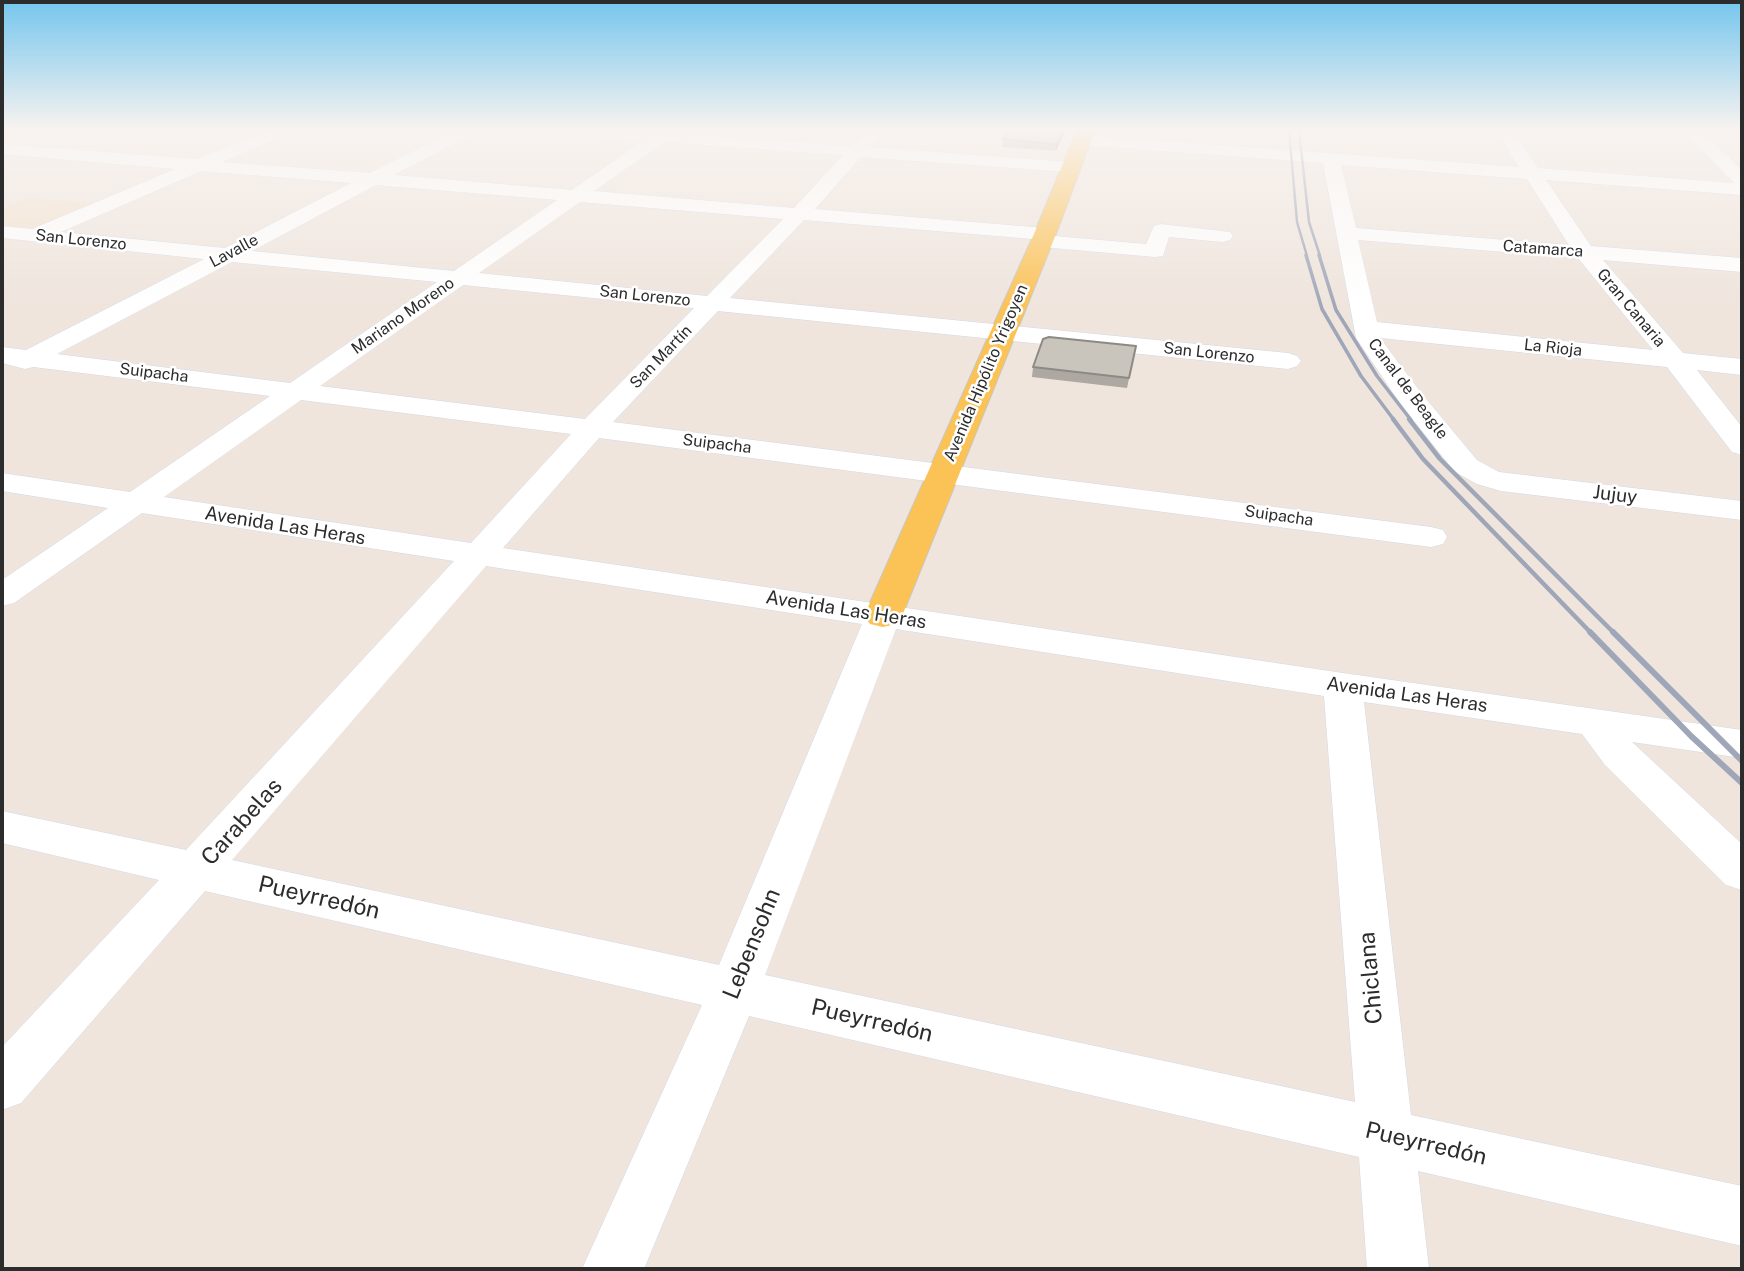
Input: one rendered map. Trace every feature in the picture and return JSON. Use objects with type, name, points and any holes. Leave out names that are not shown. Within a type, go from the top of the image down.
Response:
[{"type":"main road","name":"Avenida Hipólito Yrigoyen","points":[[883,616],[1062,189]]},
{"type":"street","points":[[2,249],[140,189]]},
{"type":"street","name":"Lavalle","points":[[2,373],[353,189]]},
{"type":"street","points":[[500,189],[1044,237],[1156,251],[1161,230],[1223,236]]},
{"type":"street","name":"Mariano Moreno","points":[[2,596],[457,277],[587,189]]},
{"type":"street","name":"San Martín","points":[[478,555],[592,429],[822,189]]},
{"type":"street","name":"Canal de Beagle","points":[[1337,189],[1368,338],[1412,400],[1466,466],[1488,478]]},
{"type":"street","name":"Gran Canaria","points":[[1542,189],[1584,252],[1742,446]]},
{"type":"street","name":"San Lorenzo","points":[[2,232],[1288,362]]},
{"type":"street","name":"Catamarca","points":[[1345,233],[1742,265]]},
{"type":"street","name":"La Rioja","points":[[1364,328],[1742,367]]},
{"type":"street","name":"Suipacha","points":[[2,355],[944,472],[1431,537]]},
{"type":"street","name":"Jujuy","points":[[1488,478],[1742,511]]},
{"type":"street","name":"Avenida Las Heras","points":[[2,482],[1742,744]]},
{"type":"street","name":"Carabelas","points":[[2,1085],[198,871],[478,555]]},
{"type":"street","name":"Lebensohn","points":[[613,1269],[734,990],[883,616]]},
{"type":"street","name":"Chiclana","points":[[1343,686],[1398,1269]]},
{"type":"street","points":[[1594,722],[1620,755],[1742,872]]},
{"type":"street","name":"Pueyrredón","points":[[2,827],[1742,1216]]},
{"type":"shaded area","points":[[30,198],[93,204],[34,229],[2,226],[2,209]]},
{"type":"building","points":[[1049,337],[1136,346],[1129,378],[1033,367],[1043,339]]},
{"type":"railway","points":[[1294,189],[1297,222],[1307,256]]},
{"type":"railway","points":[[1305,189],[1309,222],[1320,256]]},
{"type":"railway","points":[[1306,255],[1322,309],[1361,376],[1394,420]]},
{"type":"railway","points":[[1319,255],[1336,310],[1377,376],[1411,420]]},
{"type":"railway","points":[[1393,419],[1423,459],[1592,634]]},
{"type":"railway","points":[[1409,419],[1440,459],[1742,761]]},
{"type":"railway","points":[[1590,632],[1691,736],[1742,783]]}]
